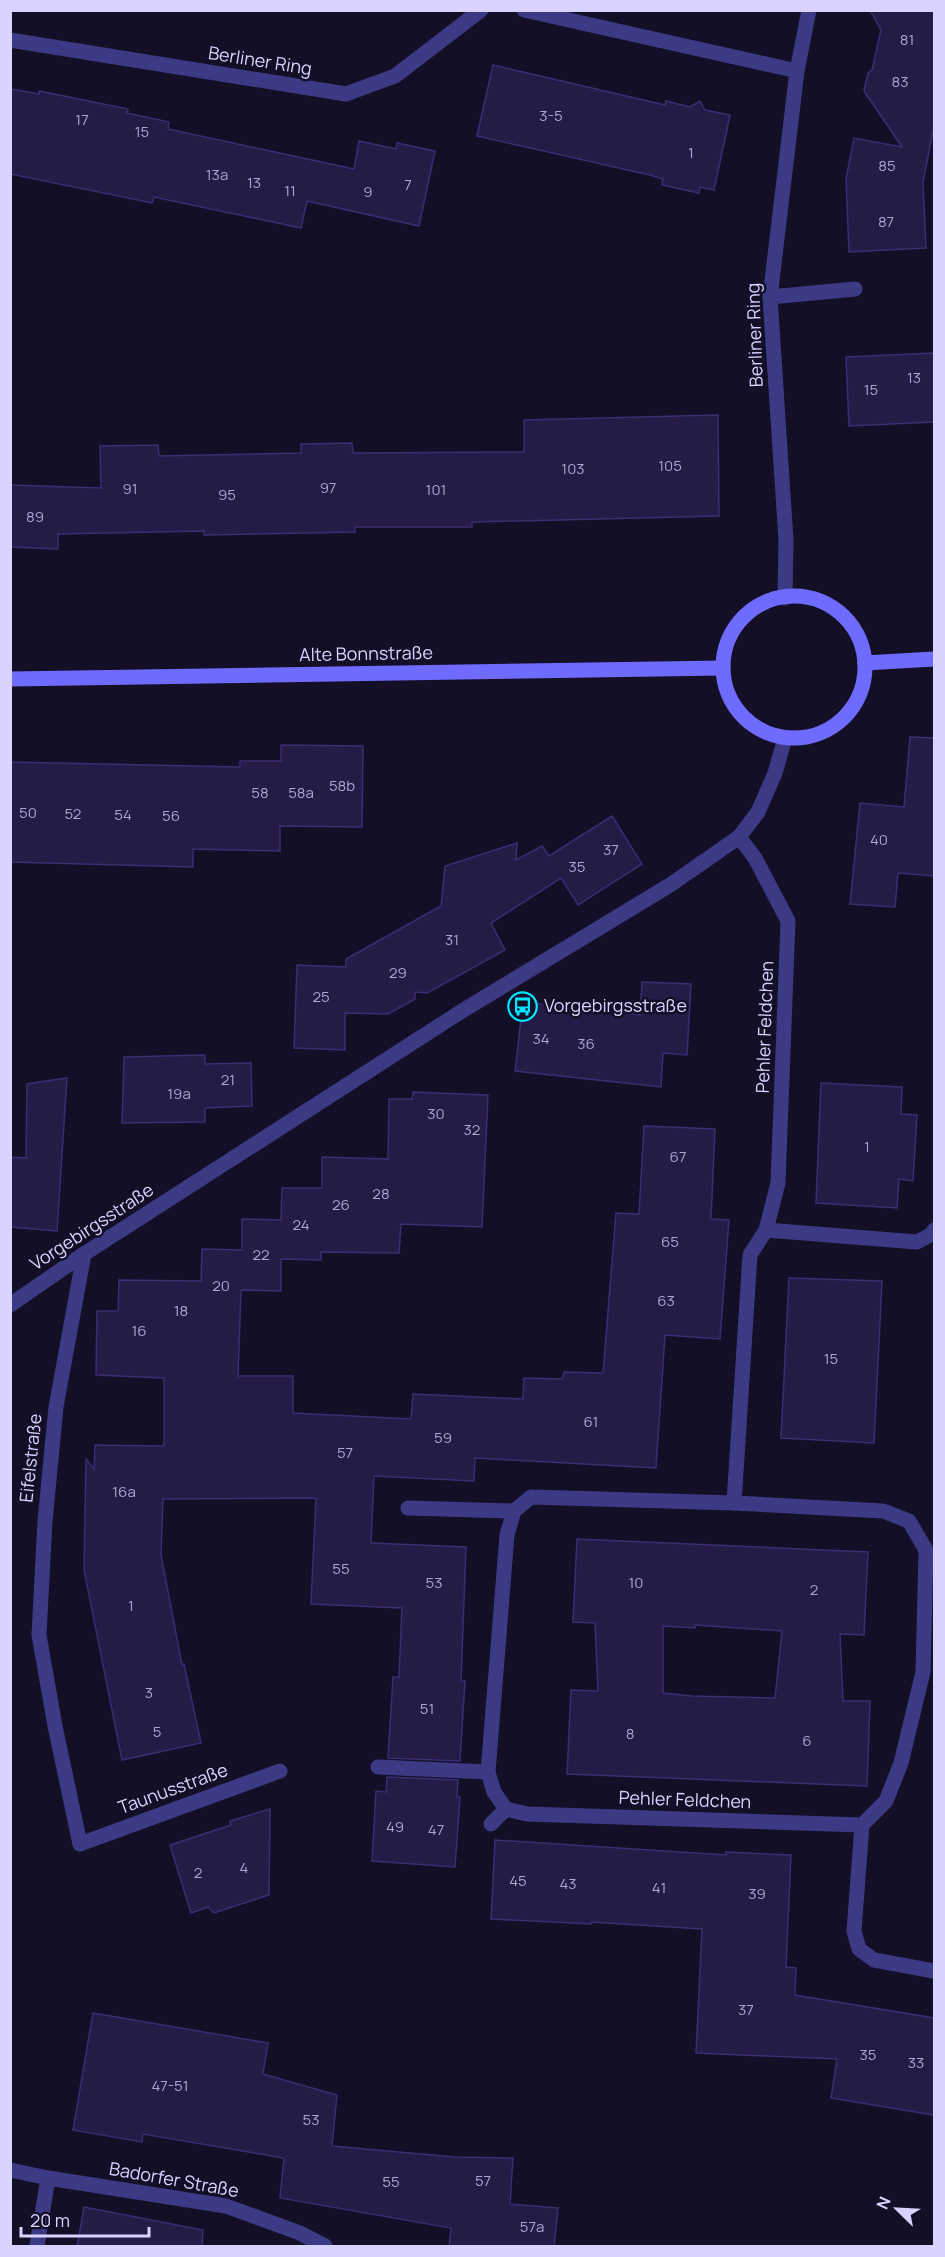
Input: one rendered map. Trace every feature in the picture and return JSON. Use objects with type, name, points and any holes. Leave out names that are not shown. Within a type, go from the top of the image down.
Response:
[{"type":"main road","points":[[776,598],[815,598],[835,608],[851,623],[861,642],[866,663],[864,684],[856,703],[843,719],[826,731],[806,738],[785,738],[765,732],[748,721],[734,706],[726,688],[723,668],[725,649],[732,632],[743,617],[759,605],[776,598]]},
{"type":"main road","points":[[866,663],[934,658]]},
{"type":"main road","name":"Alte Bonnstraße","points":[[10,679],[723,668]]},
{"type":"street","name":"Berliner Ring","points":[[10,40],[346,94],[395,76],[481,10]]},
{"type":"street","points":[[524,10],[796,71]]},
{"type":"street","name":"Berliner Ring","points":[[785,598],[786,540],[770,297],[796,71],[809,10]]},
{"type":"street","points":[[770,297],[855,289]]},
{"type":"street","name":"Vorgebirgsstraße","points":[[10,1305],[84,1254],[462,1011],[670,885],[739,837],[758,812],[775,773],[785,738]]},
{"type":"street","name":"Pehler Feldchen","points":[[734,1503],[750,1255],[766,1230],[778,1183],[788,921],[761,867],[739,837]]},
{"type":"street","points":[[766,1230],[917,1242],[932,1234],[934,1230]]},
{"type":"street","name":"Eifelstraße","points":[[80,1844],[55,1726],[39,1635],[45,1521],[56,1407],[84,1254]]},
{"type":"street","points":[[492,1824],[506,1809],[494,1792],[489,1772],[507,1535],[514,1511],[531,1497],[734,1503],[884,1511],[909,1521],[926,1550],[929,1672],[886,1801],[862,1825],[854,1932],[859,1949],[873,1960],[934,1971]]},
{"type":"street","points":[[408,1508],[514,1511]]},
{"type":"street","points":[[378,1767],[489,1772]]},
{"type":"street","name":"Taunusstraße","points":[[80,1844],[280,1771]]},
{"type":"street","name":"Pehler Feldchen","points":[[506,1809],[527,1814],[862,1825]]},
{"type":"street","name":"Badorfer Straße","points":[[10,2170],[226,2206],[300,2233],[325,2247]]},
{"type":"street","points":[[38,2247],[48,2178]]},
{"type":"building","points":[[870,10],[934,10],[934,126],[923,182],[926,248],[849,252],[846,179],[854,138],[902,147],[864,91],[868,73],[872,70],[881,30]]},
{"type":"building","points":[[493,65],[665,105],[666,101],[690,107],[700,101],[705,110],[730,115],[714,190],[700,187],[699,193],[662,185],[663,179],[650,175],[477,136]]},
{"type":"building","points":[[10,89],[39,94],[39,91],[128,109],[127,113],[169,122],[168,129],[354,169],[359,141],[396,149],[397,143],[435,151],[419,226],[307,201],[301,228],[154,197],[152,203],[10,174]]},
{"type":"building","points":[[934,353],[934,422],[849,426],[846,357]]},
{"type":"building","points":[[718,415],[719,516],[472,522],[472,527],[355,527],[355,532],[204,535],[204,531],[58,534],[58,549],[10,547],[10,485],[101,488],[100,446],[158,445],[159,456],[301,453],[301,444],[352,443],[353,453],[524,452],[524,420]]},
{"type":"building","points":[[910,737],[934,738],[934,876],[898,873],[895,907],[850,904],[860,803],[904,807]]},
{"type":"building","points":[[281,745],[363,746],[362,827],[280,826],[280,851],[193,849],[193,867],[10,862],[10,762],[240,767],[240,761],[281,761]]},
{"type":"building","points":[[612,816],[642,864],[578,905],[561,878],[491,923],[505,950],[427,993],[415,992],[415,999],[388,1014],[345,1013],[345,1050],[294,1048],[297,965],[346,967],[346,959],[441,906],[445,866],[517,843],[516,860],[542,846],[549,856]]},
{"type":"building","points":[[642,982],[691,984],[687,1055],[663,1053],[661,1087],[515,1071],[523,1002],[640,1015]]},
{"type":"building","points":[[205,1055],[205,1064],[251,1063],[252,1106],[205,1108],[205,1122],[122,1123],[124,1057]]},
{"type":"building","points":[[67,1078],[57,1231],[10,1227],[10,1157],[26,1158],[27,1084]]},
{"type":"building","points":[[821,1083],[902,1087],[901,1114],[917,1115],[913,1181],[899,1179],[897,1208],[816,1203]]},
{"type":"building","points":[[413,1092],[488,1095],[482,1227],[401,1224],[399,1253],[321,1252],[321,1260],[281,1259],[281,1291],[241,1290],[238,1376],[293,1376],[293,1413],[411,1419],[413,1394],[523,1399],[524,1378],[562,1379],[564,1372],[603,1373],[616,1213],[639,1214],[644,1126],[715,1129],[711,1219],[729,1220],[720,1339],[665,1335],[656,1468],[475,1458],[474,1481],[374,1476],[371,1543],[466,1547],[461,1681],[465,1681],[460,1761],[388,1758],[393,1677],[399,1677],[402,1608],[311,1604],[316,1498],[163,1499],[161,1555],[182,1665],[184,1664],[201,1743],[122,1760],[84,1570],[86,1459],[94,1469],[95,1445],[164,1446],[164,1378],[96,1375],[97,1311],[118,1311],[119,1280],[201,1281],[202,1249],[242,1250],[242,1219],[281,1220],[282,1188],[322,1188],[322,1157],[388,1159],[389,1099],[412,1099]]},
{"type":"building","points":[[789,1278],[882,1281],[874,1443],[781,1438]]},
{"type":"building","points":[[577,1539],[868,1552],[864,1635],[840,1634],[843,1701],[870,1701],[867,1786],[567,1774],[571,1690],[598,1691],[595,1623],[573,1622]],"holes":[[[695,1625],[782,1631],[775,1698],[663,1693],[663,1626],[695,1628]]]},
{"type":"building","points":[[387,1777],[458,1780],[457,1797],[460,1797],[455,1867],[372,1861],[376,1791],[386,1792]]},
{"type":"building","points":[[270,1809],[269,1895],[214,1913],[208,1907],[191,1913],[170,1845],[231,1825],[230,1821]]},
{"type":"building","points":[[495,1840],[726,1855],[726,1852],[791,1855],[786,1967],[796,1968],[795,1995],[934,2018],[934,2115],[831,2098],[837,2059],[696,2053],[702,1929],[491,1919]]},
{"type":"building","points":[[93,2013],[268,2043],[263,2074],[337,2095],[332,2146],[455,2157],[513,2158],[510,2204],[558,2208],[554,2247],[449,2247],[451,2228],[280,2198],[284,2158],[143,2134],[142,2142],[73,2130]]},
{"type":"building","points":[[84,2207],[203,2230],[202,2247],[77,2247]]},
{"type":"place","name":"Vorgebirgsstraße","points":[[523,1006]]}]
